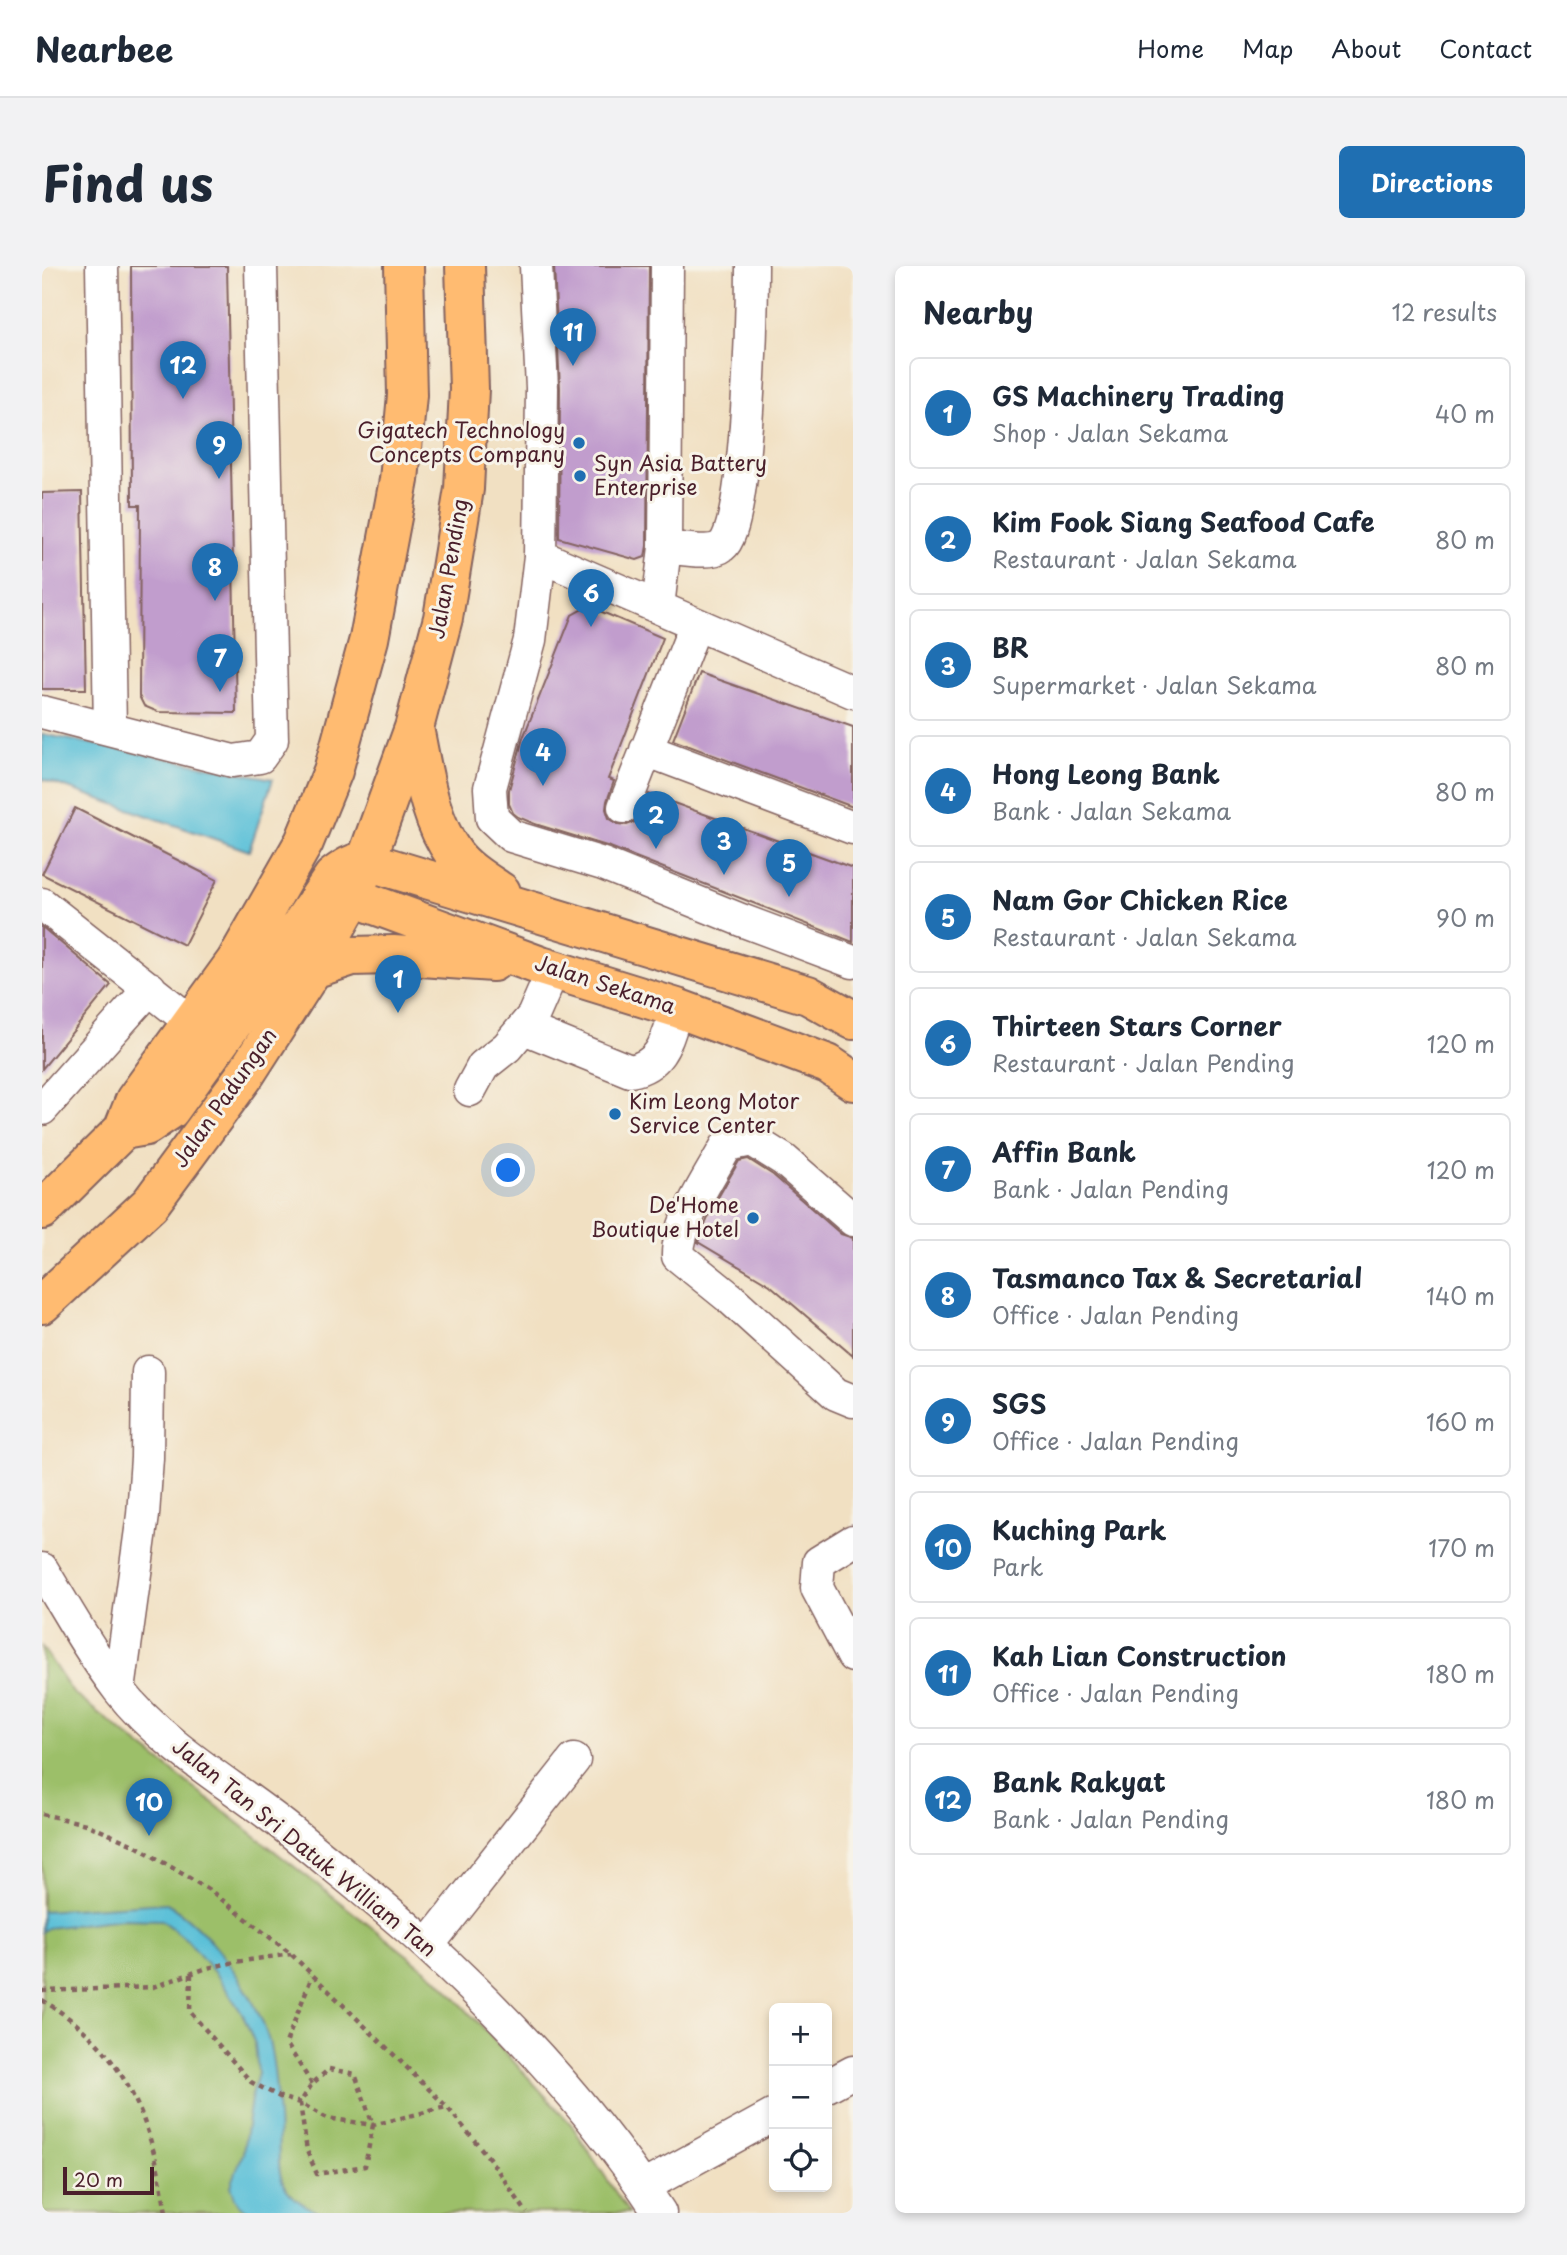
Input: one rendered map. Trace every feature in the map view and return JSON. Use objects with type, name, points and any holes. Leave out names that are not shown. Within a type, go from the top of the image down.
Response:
[{"type":"main road","points":[[42,1210],[123,1130],[135,1100],[236,961],[304,842],[333,771],[369,639],[399,480],[407,395],[404,266]]},
{"type":"main road","name":"Jalan Pending","points":[[351,878],[414,728],[443,618],[464,489],[469,389],[465,266]]},
{"type":"main road","points":[[414,728],[428,794],[440,830],[455,855],[476,875],[527,909]]},
{"type":"main road","points":[[333,771],[328,834],[351,878]]},
{"type":"main road","points":[[351,878],[527,909],[807,995],[853,1004]]},
{"type":"main road","points":[[123,1130],[146,1126],[170,1110],[259,987],[351,878]]},
{"type":"main road","name":"Jalan Sekama","points":[[351,878],[547,967],[677,1008],[828,1064],[853,1081]]},
{"type":"main road","name":"Jalan Padungan","points":[[42,1304],[150,1204],[245,1074],[313,969],[351,878]]},
{"type":"main road","points":[[313,969],[352,956],[393,955],[547,967]]},
{"type":"main road","points":[[807,995],[853,1020]]},
{"type":"street","points":[[102,266],[110,729]]},
{"type":"street","points":[[42,712],[233,761],[260,757],[272,740],[261,266]]},
{"type":"street","points":[[536,266],[542,388],[540,556],[530,639],[490,788],[492,818],[511,836],[603,864],[853,962]]},
{"type":"street","points":[[658,607],[664,547],[667,266]]},
{"type":"street","points":[[664,547],[715,551],[725,545],[732,531],[741,485],[752,266]]},
{"type":"street","points":[[540,556],[853,692]]},
{"type":"street","points":[[624,807],[696,624]]},
{"type":"street","points":[[646,750],[853,828]]},
{"type":"street","points":[[42,904],[191,1022]]},
{"type":"street","points":[[470,1090],[483,1066],[507,1046],[533,1016],[547,967]]},
{"type":"street","points":[[42,1109],[150,988]]},
{"type":"street","points":[[524,1028],[630,1071],[644,1068],[660,1055],[677,1008]]},
{"type":"street","points":[[853,1220],[784,1160],[752,1140],[727,1144],[678,1242],[678,1256],[730,1298],[836,1394],[853,1401]]},
{"type":"street","points":[[119,1690],[143,1515],[148,1372]]},
{"type":"street","points":[[853,1541],[819,1562],[817,1588],[853,1656]]},
{"type":"street","name":"Jalan Tan Sri Datuk William Tan","points":[[42,1569],[119,1690],[142,1716],[176,1745],[292,1832],[428,1945],[532,2049],[584,2108],[660,2213]]},
{"type":"street","points":[[428,1945],[574,1760]]},
{"type":"street","points":[[832,2083],[853,2072]]},
{"type":"street","points":[[643,2187],[769,2118]]},
{"type":"path","points":[[42,1814],[86,1824],[136,1846],[211,1891],[291,1954],[447,2107],[489,2158],[527,2213]]},
{"type":"path","points":[[42,1991],[153,1987],[206,1968],[291,1954]]},
{"type":"path","points":[[191,1974],[190,2012],[251,2082],[327,2118],[373,2125],[447,2107]]},
{"type":"path","points":[[312,1976],[286,2043],[312,2084]]},
{"type":"path","points":[[42,2000],[65,2014],[97,2041],[120,2071],[138,2106],[151,2142],[166,2213]]},
{"type":"path","points":[[329,2069],[355,2074],[373,2125],[365,2166],[317,2174],[307,2151],[300,2103],[312,2084],[329,2069]]},
{"type":"green space","points":[[42,1647],[73,1693],[439,1980],[571,2124],[629,2213],[42,2213]]},
{"type":"water","points":[[42,734],[273,779],[249,851],[42,779]]},
{"type":"water","points":[[165,1903],[197,1927],[213,1944],[241,1981],[252,2001],[268,2038],[272,2057],[281,2177],[294,2197],[320,2213],[251,2213],[239,2205],[235,2198],[231,2186],[243,2153],[258,2073],[255,2044],[243,2015],[219,1978],[187,1940],[162,1920],[122,1919],[47,1928],[42,1932],[42,1911]]},
{"type":"building","points":[[131,266],[227,266],[236,713],[158,712],[144,706],[139,696],[140,505],[132,505]]},
{"type":"building","points":[[554,266],[649,266],[647,546],[645,557],[637,560],[559,538],[560,388]]},
{"type":"building","points":[[82,492],[86,689],[42,689],[42,493]]},
{"type":"building","points":[[588,606],[663,638],[608,779],[614,781],[607,801],[609,818],[618,824],[635,822],[649,794],[853,868],[853,942],[610,847],[535,824],[513,813],[509,804],[509,790],[523,738],[572,615]]},
{"type":"building","points":[[699,673],[853,727],[853,807],[673,740]]},
{"type":"building","points":[[75,808],[217,880],[184,945],[42,874]]},
{"type":"building","points":[[42,927],[111,985],[42,1069]]},
{"type":"building","points":[[748,1159],[773,1175],[841,1234],[853,1238],[853,1356],[770,1285],[698,1242],[712,1208],[739,1161]]},
{"type":"place","name":"Kah Lian Construction","points":[[573,366]]},
{"type":"place","name":"Bank Rakyat","points":[[183,399]]},
{"type":"place","name":"Gigatech Technology Concepts Company","points":[[579,443]]},
{"type":"place","name":"Syn Asia Battery Enterprise","points":[[580,476]]},
{"type":"place","name":"SGS","points":[[219,479]]},
{"type":"place","name":"Tasmanco Tax & Secretarial","points":[[215,601]]},
{"type":"place","name":"Thirteen Stars Corner","points":[[591,627]]},
{"type":"place","name":"Affin Bank","points":[[220,692]]},
{"type":"place","name":"Hong Leong Bank","points":[[543,786]]},
{"type":"place","name":"Kim Fook Siang Seafood Cafe","points":[[656,849]]},
{"type":"place","name":"BR","points":[[724,875]]},
{"type":"place","name":"Nam Gor Chicken Rice","points":[[789,897]]},
{"type":"place","name":"GS Machinery Trading","points":[[398,1013]]},
{"type":"place","name":"Kim Leong Motor Service Center","points":[[615,1114]]},
{"type":"place","name":"De'Home Boutique Hotel","points":[[753,1218]]},
{"type":"place","name":"Kuching Park","points":[[149,1836]]}]
